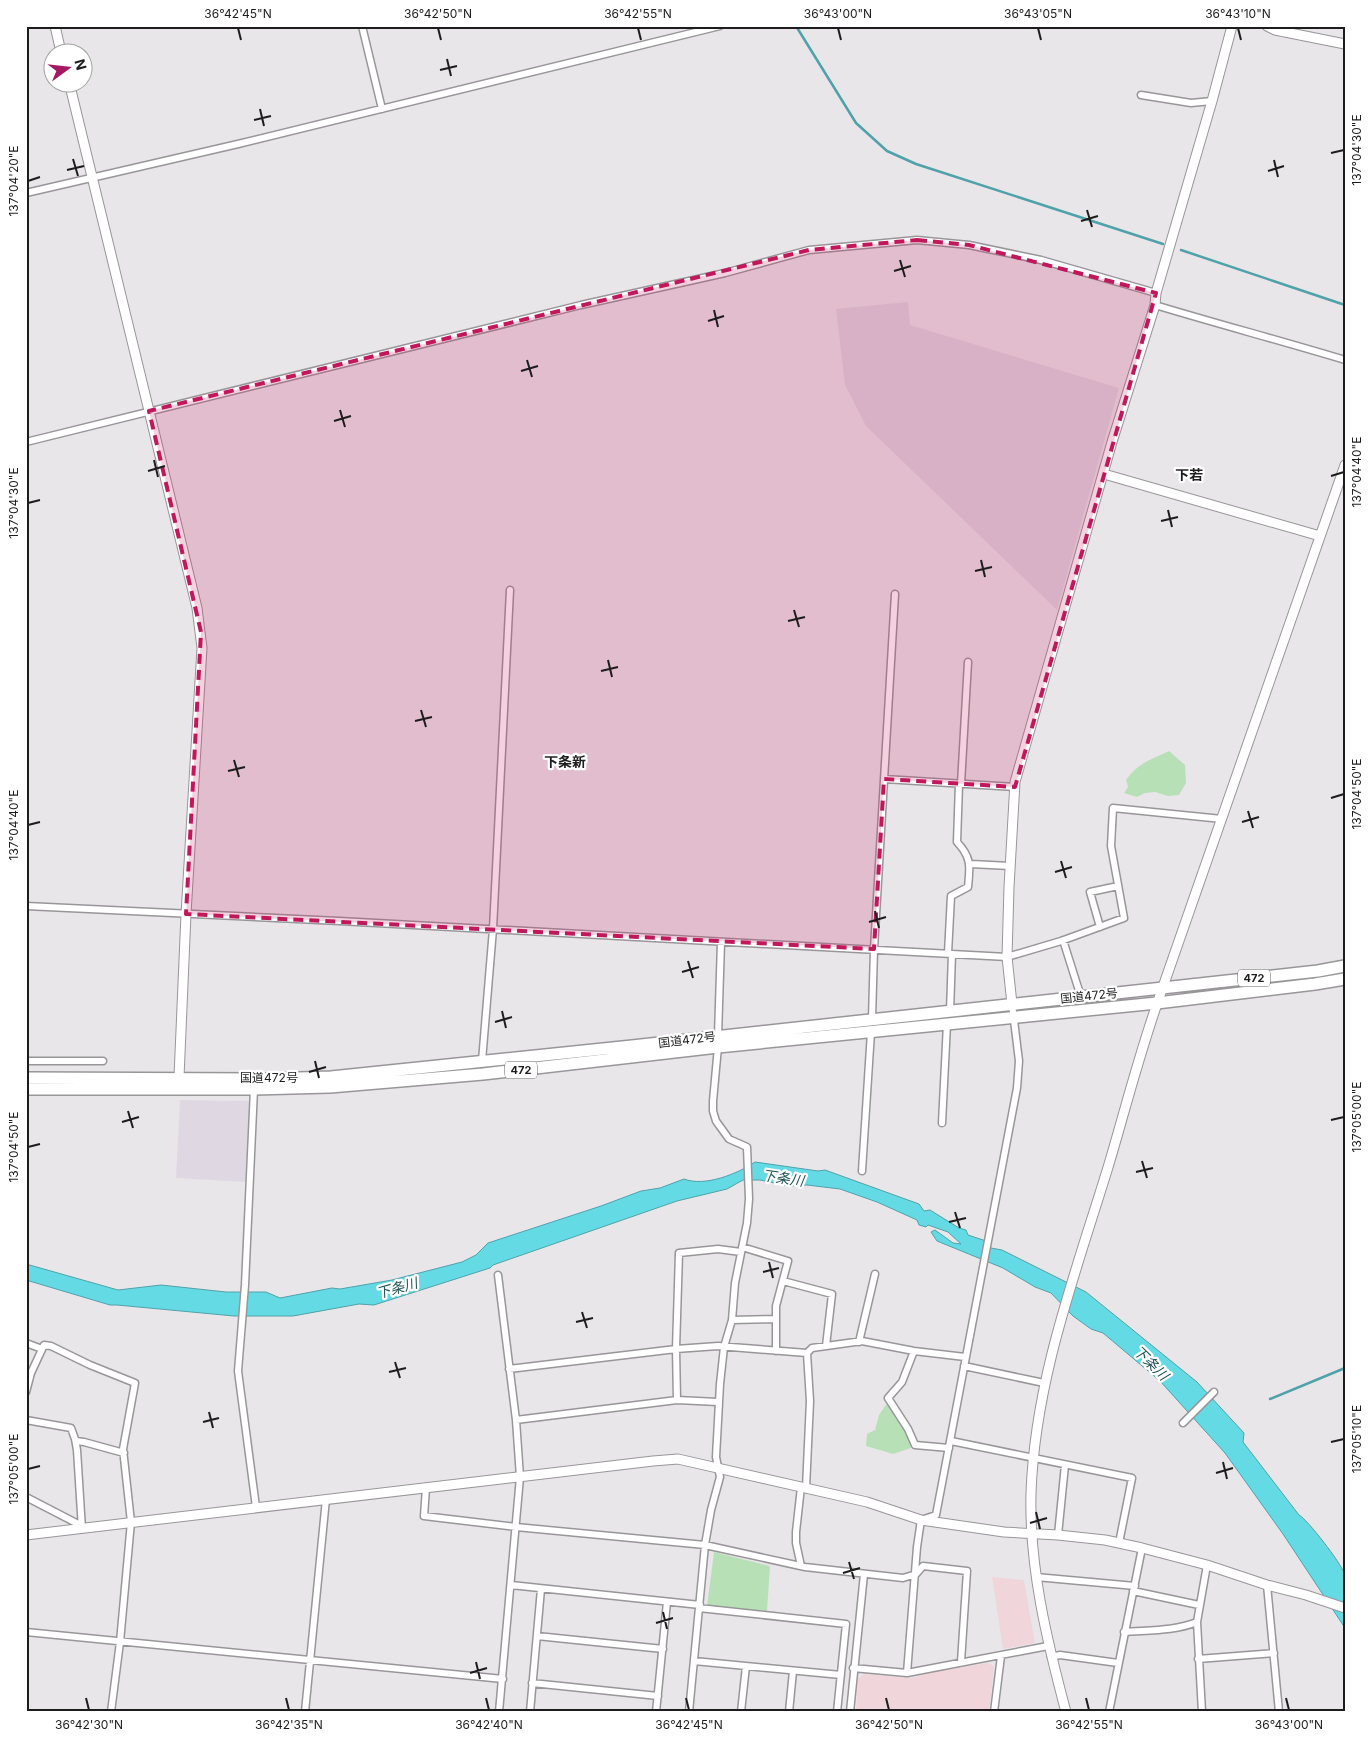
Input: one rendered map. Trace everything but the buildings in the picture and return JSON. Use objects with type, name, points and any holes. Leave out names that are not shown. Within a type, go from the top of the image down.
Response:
[{"type":"highway","name":"国道472号","points":[[26,1089],[330,1088],[482,1074],[872,1019],[1318,971],[1345,966]]},
{"type":"highway","name":"国道472号","points":[[26,1078],[331,1077],[482,1061],[871,1032],[1157,1003],[1345,979]]},
{"type":"street","points":[[55,26],[59,42]]},
{"type":"street","points":[[362,26],[382,108]]},
{"type":"street","points":[[26,193],[720,26]]},
{"type":"street","points":[[921,1520],[936,1515],[938,1495],[950,1444],[965,1357],[984,1268],[990,1222],[1017,1088],[1019,1061],[1007,957],[1015,787],[1114,436],[1155,305],[1156,293],[1232,26]]},
{"type":"street","points":[[1267,26],[1275,30],[1345,44]]},
{"type":"street","points":[[71,92],[198,608],[201,632],[202,648],[186,914],[179,1077]]},
{"type":"street","points":[[1141,95],[1191,103],[1212,101]]},
{"type":"street","points":[[26,442],[581,305],[725,273],[809,250],[917,240],[969,245],[1041,260],[1156,293]]},
{"type":"street","points":[[1155,305],[1345,360]]},
{"type":"street","points":[[1066,1712],[1048,1646],[1036,1577],[1033,1534],[1031,1496],[1044,1383],[1060,1322],[1157,1003],[1345,465]]},
{"type":"street","points":[[1104,474],[1320,536]]},
{"type":"street","points":[[482,1061],[493,929],[510,590]]},
{"type":"street","points":[[872,1019],[874,949],[895,594]]},
{"type":"street","points":[[950,1011],[950,896],[968,887],[970,864],[965,850],[957,842],[968,662]]},
{"type":"street","points":[[884,779],[1015,787]]},
{"type":"street","points":[[26,906],[1007,957],[1063,940],[1124,918],[1111,846],[1113,808],[1222,819]]},
{"type":"street","points":[[970,864],[1010,866]]},
{"type":"street","points":[[1100,926],[1090,892],[1118,886]]},
{"type":"street","points":[[1063,940],[1081,997]]},
{"type":"street","points":[[689,1712],[705,1545],[711,1510],[720,1477],[716,1457],[719,1424],[718,1402],[724,1347],[732,1320],[735,1283],[747,1223],[750,1195],[747,1146],[729,1139],[716,1121],[713,1111],[718,1042],[721,942]]},
{"type":"street","points":[[942,1123],[948,1024]]},
{"type":"street","points":[[862,1171],[871,1032]]},
{"type":"street","points":[[26,1061],[103,1061]]},
{"type":"street","points":[[254,1089],[245,1285],[238,1371],[256,1507]]},
{"type":"street","points":[[677,1400],[676,1349],[680,1253],[718,1249],[742,1250],[788,1261],[776,1306],[776,1350]]},
{"type":"street","points":[[859,1342],[875,1274]]},
{"type":"street","points":[[498,1275],[516,1420],[520,1477],[499,1712]]},
{"type":"street","points":[[783,1281],[832,1294],[826,1346]]},
{"type":"street","points":[[732,1320],[776,1320]]},
{"type":"street","points":[[801,1566],[796,1532],[804,1488],[810,1401],[807,1353],[812,1348],[859,1342],[965,1357]]},
{"type":"street","points":[[26,1343],[42,1349]]},
{"type":"street","points":[[26,1392],[32,1372],[44,1345],[51,1346],[90,1365],[135,1383],[124,1453],[131,1522],[120,1642],[111,1712]]},
{"type":"street","points":[[509,1369],[676,1349],[718,1346],[807,1353]]},
{"type":"street","points":[[914,1351],[902,1382],[888,1398],[908,1429],[915,1444],[950,1444],[1034,1458],[1132,1478],[1119,1543]]},
{"type":"street","points":[[964,1366],[1044,1383]]},
{"type":"street","points":[[1184,1422],[1214,1392]]},
{"type":"street","points":[[516,1420],[677,1400],[718,1402]]},
{"type":"street","points":[[26,1420],[71,1428],[76,1441],[82,1527]]},
{"type":"street","points":[[76,1441],[124,1453]]},
{"type":"street","points":[[26,1535],[678,1459],[867,1502],[921,1520],[976,1529],[1058,1535],[1142,1548],[1207,1565],[1345,1608]]},
{"type":"street","points":[[1058,1535],[1065,1465]]},
{"type":"street","points":[[426,1488],[424,1516],[705,1545],[801,1566],[903,1578],[916,1574],[923,1566],[967,1571],[961,1662]]},
{"type":"street","points":[[26,1497],[82,1527]]},
{"type":"street","points":[[305,1712],[326,1499]]},
{"type":"street","points":[[907,1673],[921,1520]]},
{"type":"street","points":[[1109,1712],[1142,1548]]},
{"type":"street","points":[[1202,1712],[1197,1622],[1207,1565]]},
{"type":"street","points":[[850,1712],[864,1574]]},
{"type":"street","points":[[1036,1577],[1134,1588],[1199,1605]]},
{"type":"street","points":[[511,1585],[846,1624],[837,1712]]},
{"type":"street","points":[[1267,1585],[1279,1712]]},
{"type":"street","points":[[530,1712],[541,1588]]},
{"type":"street","points":[[656,1712],[667,1602]]},
{"type":"street","points":[[1124,1632],[1188,1626],[1197,1622]]},
{"type":"street","points":[[26,1632],[503,1679]]},
{"type":"street","points":[[537,1636],[663,1649]]},
{"type":"street","points":[[853,1668],[907,1673],[1048,1646]]},
{"type":"street","points":[[1198,1659],[1274,1653]]},
{"type":"street","points":[[1051,1657],[1060,1655],[1118,1663]]},
{"type":"street","points":[[994,1712],[1001,1656]]},
{"type":"street","points":[[694,1661],[793,1672],[841,1675]]},
{"type":"street","points":[[741,1712],[746,1666]]},
{"type":"street","points":[[789,1712],[793,1672]]},
{"type":"street","points":[[532,1683],[658,1696]]},
{"type":"highlighted area","points":[[917,240],[969,245],[1156,293],[1015,787],[884,779],[874,949],[186,914],[201,632],[149,411],[809,250]]},
{"type":"shaded area","points":[[908,302],[910,325],[1119,388],[1057,610],[866,426],[845,385],[836,309]]},
{"type":"shaded area","points":[[180,1100],[250,1101],[246,1182],[176,1178]]},
{"type":"shaded area","points":[[992,1577],[1024,1580],[1035,1643],[1003,1649]]},
{"type":"shaded area","points":[[988,1663],[994,1666],[989,1712],[856,1712],[858,1679],[864,1674],[912,1678],[933,1672]]},
{"type":"green space","points":[[1169,751],[1185,765],[1186,783],[1179,795],[1168,796],[1155,792],[1145,793],[1137,797],[1124,793],[1128,787],[1126,780],[1136,769]]},
{"type":"green space","points":[[888,1402],[914,1447],[893,1454],[866,1446],[867,1434],[875,1430],[879,1415]]},
{"type":"green space","points":[[714,1552],[770,1566],[767,1611],[707,1606]]},
{"type":"water","name":"下条川","points":[[755,1162],[818,1171],[825,1170],[919,1204],[924,1211],[930,1210],[959,1228],[966,1230],[968,1235],[986,1241],[991,1248],[1002,1250],[1086,1292],[1197,1382],[1244,1433],[1243,1442],[1342,1568],[1345,1583],[1345,1628],[1283,1534],[1225,1453],[1160,1381],[1103,1333],[1091,1329],[1073,1316],[1051,1293],[1035,1287],[1003,1268],[937,1241],[931,1232],[935,1230],[953,1243],[961,1244],[948,1232],[928,1225],[926,1227],[919,1225],[917,1220],[877,1202],[840,1189],[807,1185],[790,1186],[760,1180],[743,1180],[727,1189],[677,1201],[493,1265],[490,1268],[374,1305],[359,1304],[293,1316],[234,1316],[110,1305],[26,1280],[26,1264],[118,1290],[161,1285],[226,1292],[266,1292],[280,1298],[332,1288],[340,1289],[392,1280],[462,1262],[476,1255],[488,1243],[641,1191],[660,1188],[684,1179],[701,1181],[721,1178]]},
{"type":"waterway","points":[[796,26],[856,123],[887,151],[916,164],[1163,244]]},
{"type":"waterway","points":[[1181,250],[1345,305]]},
{"type":"waterway","points":[[1270,1399],[1345,1368]]},
{"type":"district","name":"下若","points":[[1189,475]]},
{"type":"district","name":"下条新","points":[[565,762]]}]
